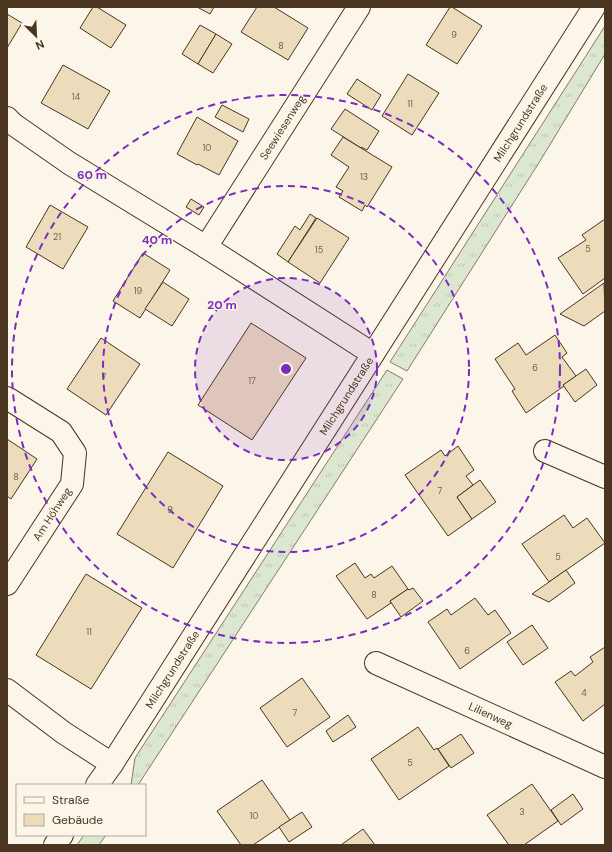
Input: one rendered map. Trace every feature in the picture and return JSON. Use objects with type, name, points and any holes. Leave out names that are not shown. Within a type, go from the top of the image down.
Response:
[{"type":"street","name":"Milchgrundstraße","points":[[98,784],[112,764],[594,7]]},
{"type":"street","name":"Seewiesenweg","points":[[206,247],[356,8]]},
{"type":"street","points":[[7,118],[13,124],[68,163],[206,247],[373,354]]},
{"type":"street","name":"Am Höhweg","points":[[7,398],[61,432],[75,453],[72,484],[7,584]]},
{"type":"street","points":[[546,451],[605,477]]},
{"type":"street","name":"Lilienweg","points":[[376,663],[605,767]]},
{"type":"street","points":[[7,690],[64,733],[112,764]]},
{"type":"street","points":[[55,845],[61,836]]},
{"type":"green space","points":[[605,26],[605,54],[540,161],[407,371],[390,362]]},
{"type":"green space","points":[[387,370],[403,379],[139,784],[131,784],[135,758]]},
{"type":"green space","points":[[83,836],[105,836],[99,845],[77,845]]},
{"type":"building","points":[[93,7],[97,7],[126,25],[111,48],[80,28]]},
{"type":"building","points":[[197,7],[214,7],[210,14]]},
{"type":"building","points":[[257,7],[274,7],[308,28],[288,60],[241,32]]},
{"type":"building","points":[[450,7],[482,26],[457,64],[426,45]]},
{"type":"building","points":[[7,14],[22,23],[7,48]]},
{"type":"building","points":[[200,25],[216,34],[198,64],[182,54]]},
{"type":"building","points":[[216,34],[232,44],[213,73],[198,64]]},
{"type":"building","points":[[63,65],[110,91],[88,129],[41,103]]},
{"type":"building","points":[[408,74],[439,93],[412,135],[382,116]]},
{"type":"building","points":[[357,79],[381,95],[372,110],[347,94]]},
{"type":"building","points":[[222,105],[249,119],[243,132],[215,117]]},
{"type":"building","points":[[345,109],[379,131],[367,150],[361,148],[331,129]]},
{"type":"building","points":[[197,117],[238,141],[219,175],[177,154]]},
{"type":"building","points":[[343,137],[392,167],[367,207],[365,205],[362,211],[339,197],[343,191],[336,187],[349,167],[331,155]]},
{"type":"building","points":[[191,199],[204,207],[199,215],[186,207]]},
{"type":"building","points":[[50,205],[88,227],[63,269],[26,247]]},
{"type":"building","points":[[310,214],[316,218],[288,262],[277,254],[295,226],[300,230]]},
{"type":"building","points":[[317,218],[349,238],[320,283],[288,262]]},
{"type":"building","points":[[605,219],[605,278],[583,294],[558,258],[586,240],[582,235]]},
{"type":"building","points":[[143,253],[170,270],[140,318],[113,301]]},
{"type":"building","points":[[163,282],[189,299],[172,326],[145,309]]},
{"type":"building","points":[[604,283],[605,311],[584,326],[560,314]]},
{"type":"building","points":[[251,323],[306,358],[252,440],[198,405]]},
{"type":"building","points":[[555,335],[567,353],[562,357],[576,376],[526,413],[512,391],[515,389],[495,359],[518,343],[526,355]]},
{"type":"building","points":[[101,338],[140,364],[106,415],[67,389]]},
{"type":"building","points":[[586,369],[597,385],[575,402],[563,385]]},
{"type":"building","points":[[7,439],[37,459],[11,499],[7,496]]},
{"type":"building","points":[[458,446],[474,470],[466,476],[473,485],[457,497],[472,519],[448,536],[405,475],[441,450],[445,456]]},
{"type":"building","points":[[168,452],[223,486],[173,568],[117,534]]},
{"type":"building","points":[[480,480],[496,502],[472,519],[457,497]]},
{"type":"building","points":[[564,515],[573,528],[587,518],[605,543],[549,582],[522,544]]},
{"type":"building","points":[[355,563],[365,578],[371,574],[374,578],[392,566],[408,589],[390,601],[391,603],[367,619],[336,576]]},
{"type":"building","points":[[566,570],[575,583],[549,602],[532,594]]},
{"type":"building","points":[[86,574],[142,608],[91,689],[36,655]]},
{"type":"building","points":[[413,588],[423,601],[401,617],[390,601],[408,589]]},
{"type":"building","points":[[475,598],[488,615],[495,610],[511,633],[460,669],[428,622],[447,609],[451,615]]},
{"type":"building","points":[[532,625],[548,648],[523,665],[507,642]]},
{"type":"building","points":[[605,647],[605,704],[583,721],[555,682],[571,671],[575,676],[593,662],[590,657]]},
{"type":"building","points":[[302,678],[330,717],[287,747],[260,708]]},
{"type":"building","points":[[348,715],[356,727],[333,742],[326,731]]},
{"type":"building","points":[[418,727],[434,750],[437,748],[449,766],[399,800],[371,759]]},
{"type":"building","points":[[461,734],[474,753],[451,768],[438,749]]},
{"type":"building","points":[[262,780],[290,820],[253,845],[241,845],[217,811]]},
{"type":"building","points":[[532,784],[558,821],[524,845],[509,845],[487,815]]},
{"type":"building","points":[[573,794],[583,809],[561,825],[551,810]]},
{"type":"building","points":[[302,812],[312,827],[289,842],[279,827]]},
{"type":"building","points":[[363,829],[375,845],[341,845]]}]
